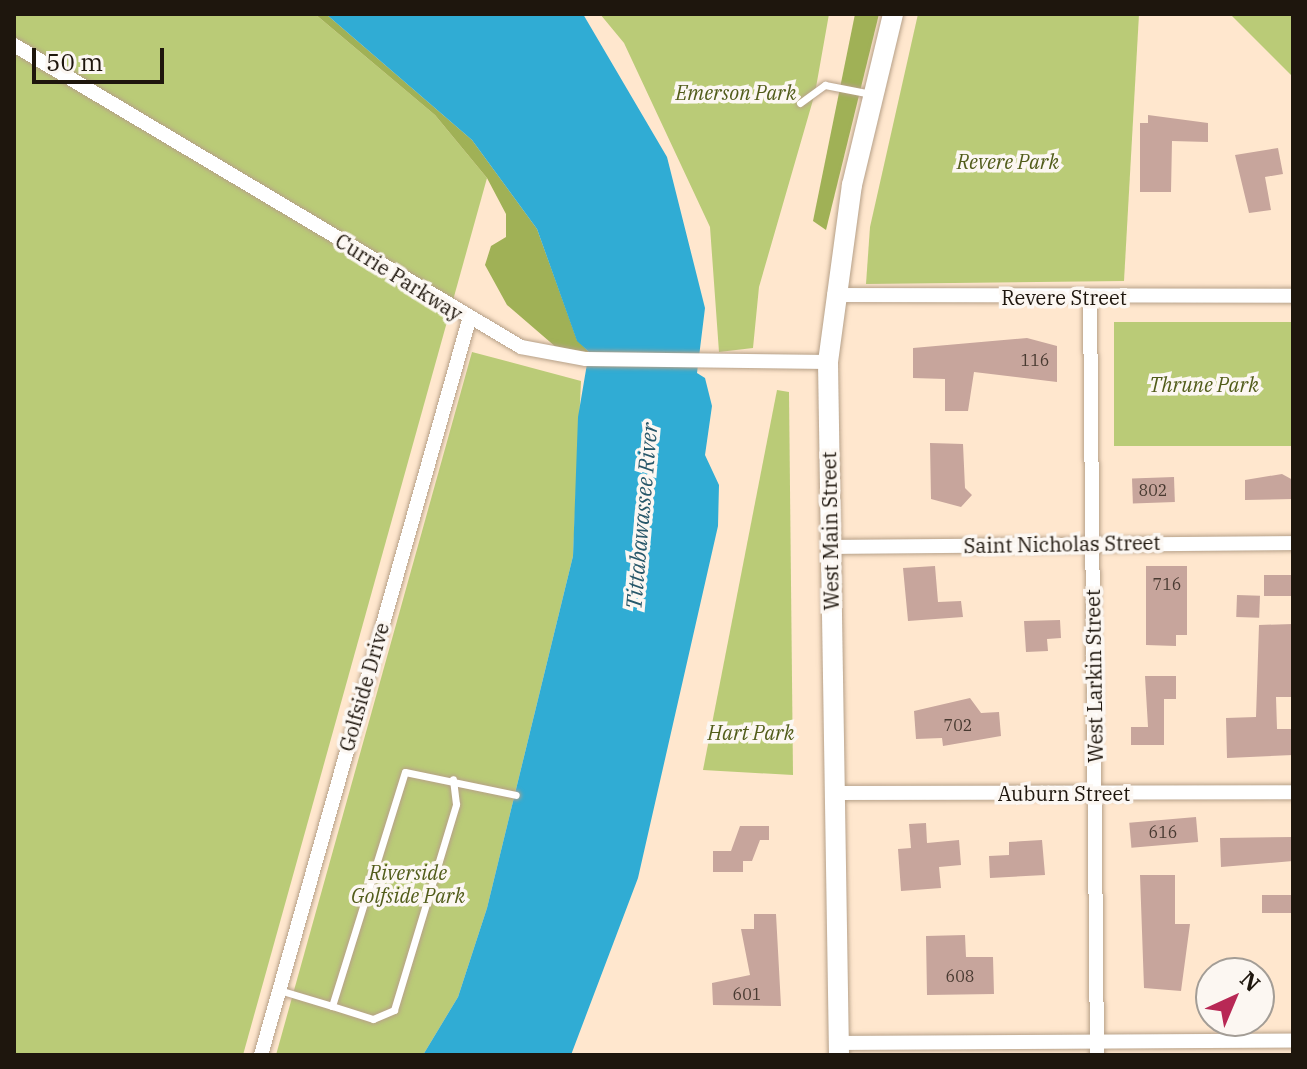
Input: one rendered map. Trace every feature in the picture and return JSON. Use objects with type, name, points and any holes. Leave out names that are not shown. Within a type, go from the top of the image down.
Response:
[{"type":"street","name":"West Main Street","points":[[839,1049],[828,362],[834,295],[873,95],[893,14]]},
{"type":"street","name":"Currie Parkway","points":[[14,45],[469,320],[546,356],[828,362]]},
{"type":"street","name":"Revere Street","points":[[834,295],[1090,298],[1293,296]]},
{"type":"street","name":"West Larkin Street","points":[[1090,298],[1097,1048]]},
{"type":"street","name":"Golfside Drive","points":[[261,1055],[469,320]]},
{"type":"street","name":"Saint Nicholas Street","points":[[831,547],[1293,543]]},
{"type":"street","name":"Auburn Street","points":[[835,793],[1293,792]]},
{"type":"street","points":[[839,1049],[1097,1048],[1293,1041]]},
{"type":"lane","points":[[800,103],[825,85],[873,95]]},
{"type":"lane","points":[[332,1006],[405,772],[453,779],[516,795]]},
{"type":"lane","points":[[277,990],[373,1019],[394,1010],[456,804],[453,779]]},
{"type":"green space","points":[[14,14],[315,14],[435,115],[487,178],[243,1055],[14,1055]]},
{"type":"green space","points":[[315,14],[326,14],[472,140],[537,229],[577,340],[589,352],[557,348],[507,305],[485,265],[491,246],[506,237],[506,214],[487,178],[435,115]]},
{"type":"green space","name":"Emerson Park","points":[[600,14],[829,14],[815,93],[759,287],[753,348],[719,352],[710,227],[624,43]]},
{"type":"green space","points":[[855,14],[879,14],[826,230],[813,221]]},
{"type":"green space","name":"Revere Park","points":[[918,14],[1139,14],[1124,281],[866,284],[870,227]]},
{"type":"green space","points":[[1230,14],[1293,14],[1293,77]]},
{"type":"green space","name":"Thrune Park","points":[[1114,322],[1293,322],[1293,446],[1114,446]]},
{"type":"green space","name":"Riverside Golfside Park","points":[[472,352],[581,381],[573,556],[487,908],[458,997],[423,1055],[276,1055]]},
{"type":"green space","name":"Hart Park","points":[[777,390],[789,392],[793,775],[703,770]]},
{"type":"water","name":"Tittabawassee River","points":[[326,14],[583,14],[667,157],[705,308],[697,373],[705,378],[712,406],[705,455],[719,485],[718,526],[638,878],[571,1055],[423,1055],[458,997],[487,908],[573,556],[578,417],[589,352],[577,341],[537,229],[472,140]]},
{"type":"building","points":[[1148,115],[1208,123],[1208,142],[1172,141],[1171,192],[1140,192],[1140,123],[1148,123]]},
{"type":"building","points":[[1278,148],[1283,174],[1265,177],[1271,210],[1249,213],[1235,155]]},
{"type":"building","points":[[1027,338],[1057,346],[1057,382],[974,372],[968,411],[945,411],[945,379],[913,378],[913,348]]},
{"type":"building","points":[[930,443],[963,444],[965,488],[972,495],[961,507],[931,499]]},
{"type":"building","points":[[1282,474],[1293,480],[1293,499],[1245,500],[1245,480]]},
{"type":"building","points":[[1174,477],[1175,502],[1133,503],[1132,478]]},
{"type":"building","points":[[935,566],[938,602],[961,601],[963,617],[908,621],[903,568]]},
{"type":"building","points":[[1146,566],[1187,566],[1187,635],[1176,635],[1176,646],[1146,645]]},
{"type":"building","points":[[1264,575],[1293,575],[1293,596],[1264,596]]},
{"type":"building","points":[[1237,595],[1260,596],[1259,618],[1236,617]]},
{"type":"building","points":[[1060,620],[1061,638],[1047,639],[1048,651],[1026,652],[1024,621]]},
{"type":"building","points":[[1293,624],[1293,697],[1276,697],[1277,729],[1293,729],[1293,755],[1227,758],[1226,718],[1256,717],[1259,625]]},
{"type":"building","points":[[1145,676],[1176,676],[1176,699],[1164,699],[1164,745],[1131,745],[1131,727],[1148,727]]},
{"type":"building","points":[[970,698],[981,713],[999,712],[1001,736],[943,746],[942,738],[916,739],[914,711]]},
{"type":"building","points":[[1196,817],[1198,842],[1131,848],[1129,823]]},
{"type":"building","points":[[926,823],[927,843],[959,840],[961,865],[939,867],[941,888],[901,891],[898,849],[911,848],[909,824]]},
{"type":"building","points":[[740,826],[769,826],[769,840],[760,840],[752,861],[743,861],[743,872],[713,872],[713,851],[731,851]]},
{"type":"building","points":[[1293,837],[1293,861],[1221,867],[1220,838]]},
{"type":"building","points":[[1042,840],[1045,875],[990,878],[989,856],[1009,855],[1009,842]]},
{"type":"building","points":[[1140,875],[1175,875],[1175,924],[1190,924],[1181,991],[1144,988]]},
{"type":"building","points":[[1262,895],[1293,895],[1293,913],[1262,913]]},
{"type":"building","points":[[754,914],[776,914],[781,1006],[713,1005],[712,983],[750,975],[741,929],[754,929]]},
{"type":"building","points":[[965,935],[966,957],[993,957],[994,994],[927,995],[926,936]]}]
